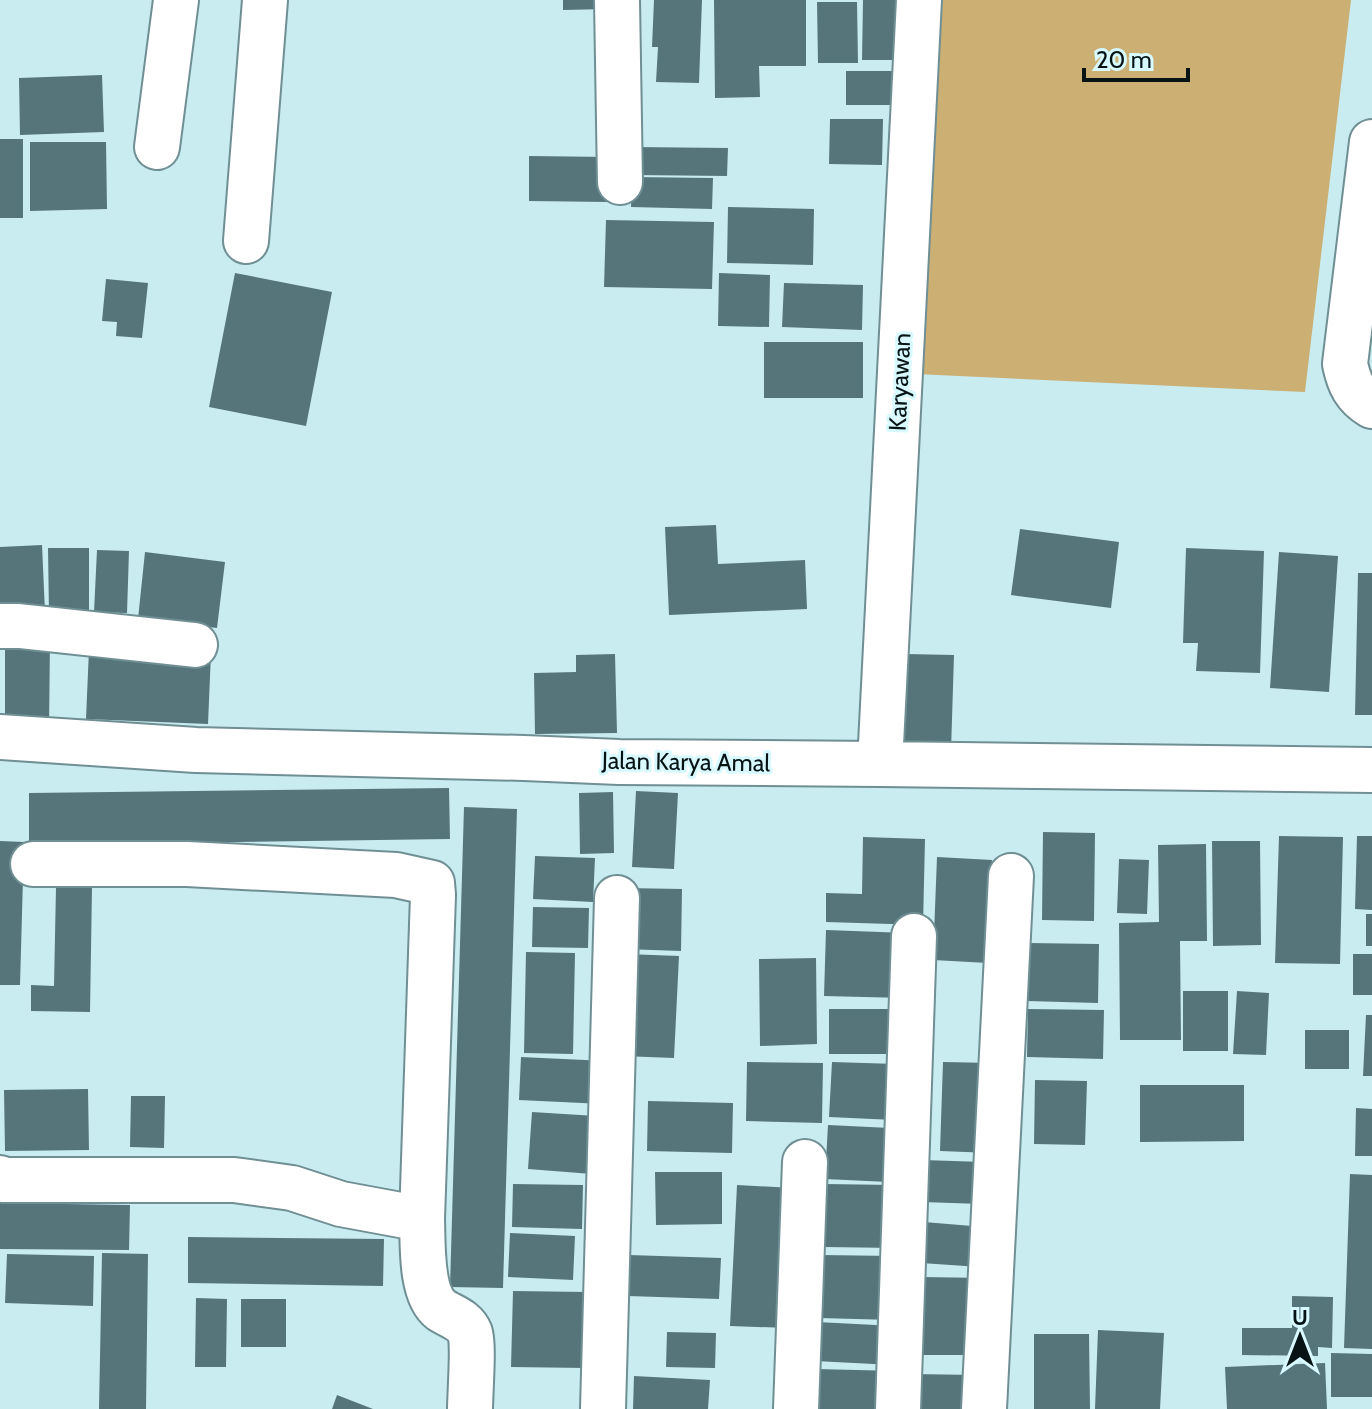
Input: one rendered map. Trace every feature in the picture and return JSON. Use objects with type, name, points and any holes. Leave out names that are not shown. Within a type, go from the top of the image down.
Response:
[{"type":"street","points":[[157,147],[176,0]]},
{"type":"street","points":[[246,241],[265,0]]},
{"type":"street","points":[[617,0],[620,182]]},
{"type":"street","name":"Karyawan","points":[[880,764],[919,0]]},
{"type":"street","points":[[1372,142],[1345,364],[1349,382],[1361,399],[1372,406]]},
{"type":"street","points":[[0,626],[195,645]]},
{"type":"street","name":"Jalan Karya Amal","points":[[0,737],[196,750],[619,762],[1372,770]]},
{"type":"street","points":[[33,864],[187,864],[396,875],[432,883],[422,1219],[425,1272],[430,1294],[438,1308],[460,1320],[471,1334],[470,1409]]},
{"type":"street","points":[[984,1409],[1011,876]]},
{"type":"street","points":[[603,1409],[617,898]]},
{"type":"street","points":[[898,1409],[914,936]]},
{"type":"street","points":[[796,1409],[805,1162]]},
{"type":"street","points":[[0,1178],[234,1180],[292,1188],[341,1204],[422,1219]]},
{"type":"shaded area","points":[[940,0],[1351,0],[1305,392],[916,374]]},
{"type":"building","points":[[563,0],[608,0],[608,9],[563,10]]},
{"type":"building","points":[[654,0],[702,0],[699,83],[656,82],[658,47],[652,47]]},
{"type":"building","points":[[714,0],[806,0],[806,66],[759,66],[760,97],[715,98]]},
{"type":"building","points":[[863,0],[903,0],[902,60],[862,60]]},
{"type":"building","points":[[817,2],[857,2],[858,63],[818,63]]},
{"type":"building","points":[[846,71],[896,71],[896,105],[846,105]]},
{"type":"building","points":[[102,75],[104,132],[20,135],[19,78]]},
{"type":"building","points":[[830,119],[883,119],[882,165],[829,164]]},
{"type":"building","points":[[0,139],[23,139],[23,218],[0,218]]},
{"type":"building","points":[[30,142],[106,142],[107,209],[30,211]]},
{"type":"building","points":[[633,147],[728,148],[727,176],[633,175]]},
{"type":"building","points":[[529,156],[609,157],[608,202],[529,201]]},
{"type":"building","points":[[632,177],[713,178],[712,209],[631,207]]},
{"type":"building","points":[[728,207],[814,209],[813,265],[727,263]]},
{"type":"building","points":[[606,220],[714,222],[712,289],[604,287]]},
{"type":"building","points":[[235,273],[332,292],[306,426],[209,407]]},
{"type":"building","points":[[719,273],[770,275],[769,327],[718,326]]},
{"type":"building","points":[[106,279],[148,283],[142,338],[116,336],[117,322],[102,321]]},
{"type":"building","points":[[784,283],[863,285],[862,330],[782,327]]},
{"type":"building","points":[[764,342],[863,342],[863,398],[764,398]]},
{"type":"building","points":[[716,525],[718,564],[805,560],[807,609],[669,615],[665,527]]},
{"type":"building","points":[[1020,529],[1119,542],[1111,608],[1011,595]]},
{"type":"building","points":[[42,545],[45,612],[0,615],[0,547]]},
{"type":"building","points":[[48,548],[89,548],[89,614],[49,615]]},
{"type":"building","points":[[1186,548],[1264,551],[1260,673],[1196,671],[1198,643],[1183,643]]},
{"type":"building","points":[[97,550],[129,551],[127,613],[94,612]]},
{"type":"building","points":[[145,552],[225,562],[217,628],[138,619]]},
{"type":"building","points":[[1279,552],[1338,556],[1329,692],[1270,688]]},
{"type":"building","points":[[1358,573],[1372,573],[1372,715],[1355,715]]},
{"type":"building","points":[[5,639],[50,640],[49,730],[5,729]]},
{"type":"building","points":[[89,649],[211,653],[208,724],[86,719]]},
{"type":"building","points":[[615,654],[617,733],[535,734],[534,673],[576,672],[576,655]]},
{"type":"building","points":[[906,654],[954,655],[951,751],[903,750]]},
{"type":"building","points":[[449,788],[450,839],[29,845],[29,793]]},
{"type":"building","points":[[636,791],[678,793],[674,869],[632,867]]},
{"type":"building","points":[[613,792],[614,853],[580,854],[579,793]]},
{"type":"building","points":[[464,807],[517,809],[503,1288],[450,1287]]},
{"type":"building","points":[[1043,832],[1095,833],[1094,921],[1042,920]]},
{"type":"building","points":[[1279,836],[1343,837],[1340,964],[1275,963]]},
{"type":"building","points":[[1357,836],[1372,836],[1372,910],[1355,909]]},
{"type":"building","points":[[863,837],[925,839],[923,925],[826,922],[826,893],[862,894]]},
{"type":"building","points":[[0,841],[24,842],[20,985],[0,985]]},
{"type":"building","points":[[1212,841],[1260,841],[1261,945],[1213,946]]},
{"type":"building","points":[[1206,844],[1207,941],[1180,941],[1181,1040],[1120,1040],[1119,923],[1159,922],[1158,845]]},
{"type":"building","points":[[535,856],[595,858],[593,902],[533,899]]},
{"type":"building","points":[[937,857],[992,860],[988,963],[933,960]]},
{"type":"building","points":[[1119,859],[1149,860],[1147,914],[1117,913]]},
{"type":"building","points":[[56,887],[92,887],[90,1012],[31,1011],[31,985],[54,986]]},
{"type":"building","points":[[624,888],[682,889],[681,951],[624,949]]},
{"type":"building","points":[[533,907],[589,908],[588,948],[532,947]]},
{"type":"building","points":[[1366,914],[1372,914],[1372,946],[1366,946]]},
{"type":"building","points":[[826,930],[907,933],[905,998],[824,996]]},
{"type":"building","points":[[1028,943],[1099,944],[1098,1003],[1027,1001]]},
{"type":"building","points":[[526,952],[575,953],[573,1054],[524,1053]]},
{"type":"building","points":[[626,954],[679,956],[674,1058],[622,1056]]},
{"type":"building","points":[[1353,954],[1372,954],[1372,995],[1353,995]]},
{"type":"building","points":[[816,958],[817,1044],[760,1046],[759,959]]},
{"type":"building","points":[[1183,991],[1228,991],[1228,1051],[1183,1051]]},
{"type":"building","points":[[1237,991],[1269,993],[1266,1055],[1233,1054]]},
{"type":"building","points":[[829,1009],[898,1009],[898,1054],[829,1054]]},
{"type":"building","points":[[1028,1009],[1104,1010],[1103,1059],[1027,1057]]},
{"type":"building","points":[[1366,1015],[1372,1015],[1372,1076],[1363,1076]]},
{"type":"building","points":[[1305,1030],[1349,1030],[1349,1069],[1305,1069]]},
{"type":"building","points":[[521,1057],[606,1061],[603,1104],[519,1100]]},
{"type":"building","points":[[747,1062],[823,1063],[822,1123],[746,1121]]},
{"type":"building","points":[[832,1062],[896,1064],[894,1120],[829,1117]]},
{"type":"building","points":[[943,1062],[994,1063],[991,1153],[940,1151]]},
{"type":"building","points":[[1035,1080],[1087,1081],[1085,1145],[1034,1144]]},
{"type":"building","points":[[1140,1085],[1244,1085],[1244,1141],[1140,1142]]},
{"type":"building","points":[[88,1089],[89,1150],[5,1151],[4,1090]]},
{"type":"building","points":[[131,1096],[165,1096],[164,1148],[130,1147]]},
{"type":"building","points":[[648,1101],[733,1103],[732,1153],[647,1151]]},
{"type":"building","points":[[1356,1108],[1372,1109],[1372,1156],[1355,1156]]},
{"type":"building","points":[[532,1112],[596,1116],[592,1174],[528,1169]]},
{"type":"building","points":[[828,1125],[890,1128],[888,1182],[825,1179]]},
{"type":"building","points":[[923,1160],[983,1162],[982,1204],[922,1202]]},
{"type":"building","points":[[655,1172],[722,1172],[722,1224],[656,1225]]},
{"type":"building","points":[[1350,1174],[1372,1175],[1372,1349],[1344,1348]]},
{"type":"building","points":[[513,1184],[583,1185],[582,1229],[512,1227]]},
{"type":"building","points":[[825,1184],[895,1185],[895,1248],[825,1247]]},
{"type":"building","points":[[737,1185],[793,1188],[787,1328],[730,1326]]},
{"type":"building","points":[[0,1203],[130,1205],[129,1250],[0,1249]]},
{"type":"building","points":[[924,1222],[984,1227],[980,1267],[921,1263]]},
{"type":"building","points":[[510,1233],[575,1236],[573,1280],[508,1277]]},
{"type":"building","points":[[188,1237],[384,1239],[383,1286],[188,1283]]},
{"type":"building","points":[[102,1253],[148,1254],[146,1409],[99,1409]]},
{"type":"building","points":[[7,1254],[94,1256],[93,1306],[5,1303]]},
{"type":"building","points":[[629,1255],[721,1258],[719,1299],[628,1296]]},
{"type":"building","points":[[821,1255],[894,1256],[893,1320],[819,1318]]},
{"type":"building","points":[[922,1277],[986,1278],[985,1355],[921,1355]]},
{"type":"building","points":[[513,1291],[587,1292],[585,1368],[511,1367]]},
{"type":"building","points":[[1292,1296],[1333,1297],[1332,1348],[1318,1347],[1318,1356],[1242,1355],[1242,1328],[1292,1328]]},
{"type":"building","points":[[196,1298],[227,1299],[226,1367],[195,1367]]},
{"type":"building","points":[[241,1299],[286,1299],[286,1347],[241,1347]]},
{"type":"building","points":[[817,1322],[895,1326],[893,1365],[815,1361]]},
{"type":"building","points":[[1098,1330],[1164,1333],[1160,1409],[1095,1409]]},
{"type":"building","points":[[667,1332],[716,1333],[715,1368],[666,1367]]},
{"type":"building","points":[[1034,1334],[1089,1334],[1090,1409],[1034,1409]]},
{"type":"building","points":[[1331,1353],[1372,1354],[1372,1397],[1331,1397]]},
{"type":"building","points":[[1325,1363],[1327,1409],[1227,1409],[1225,1367]]},
{"type":"building","points":[[815,1369],[898,1371],[897,1409],[814,1409]]},
{"type":"building","points":[[910,1374],[978,1375],[977,1409],[909,1409]]},
{"type":"building","points":[[634,1376],[710,1380],[708,1409],[633,1409]]},
{"type":"building","points":[[337,1395],[373,1409],[332,1409]]}]
